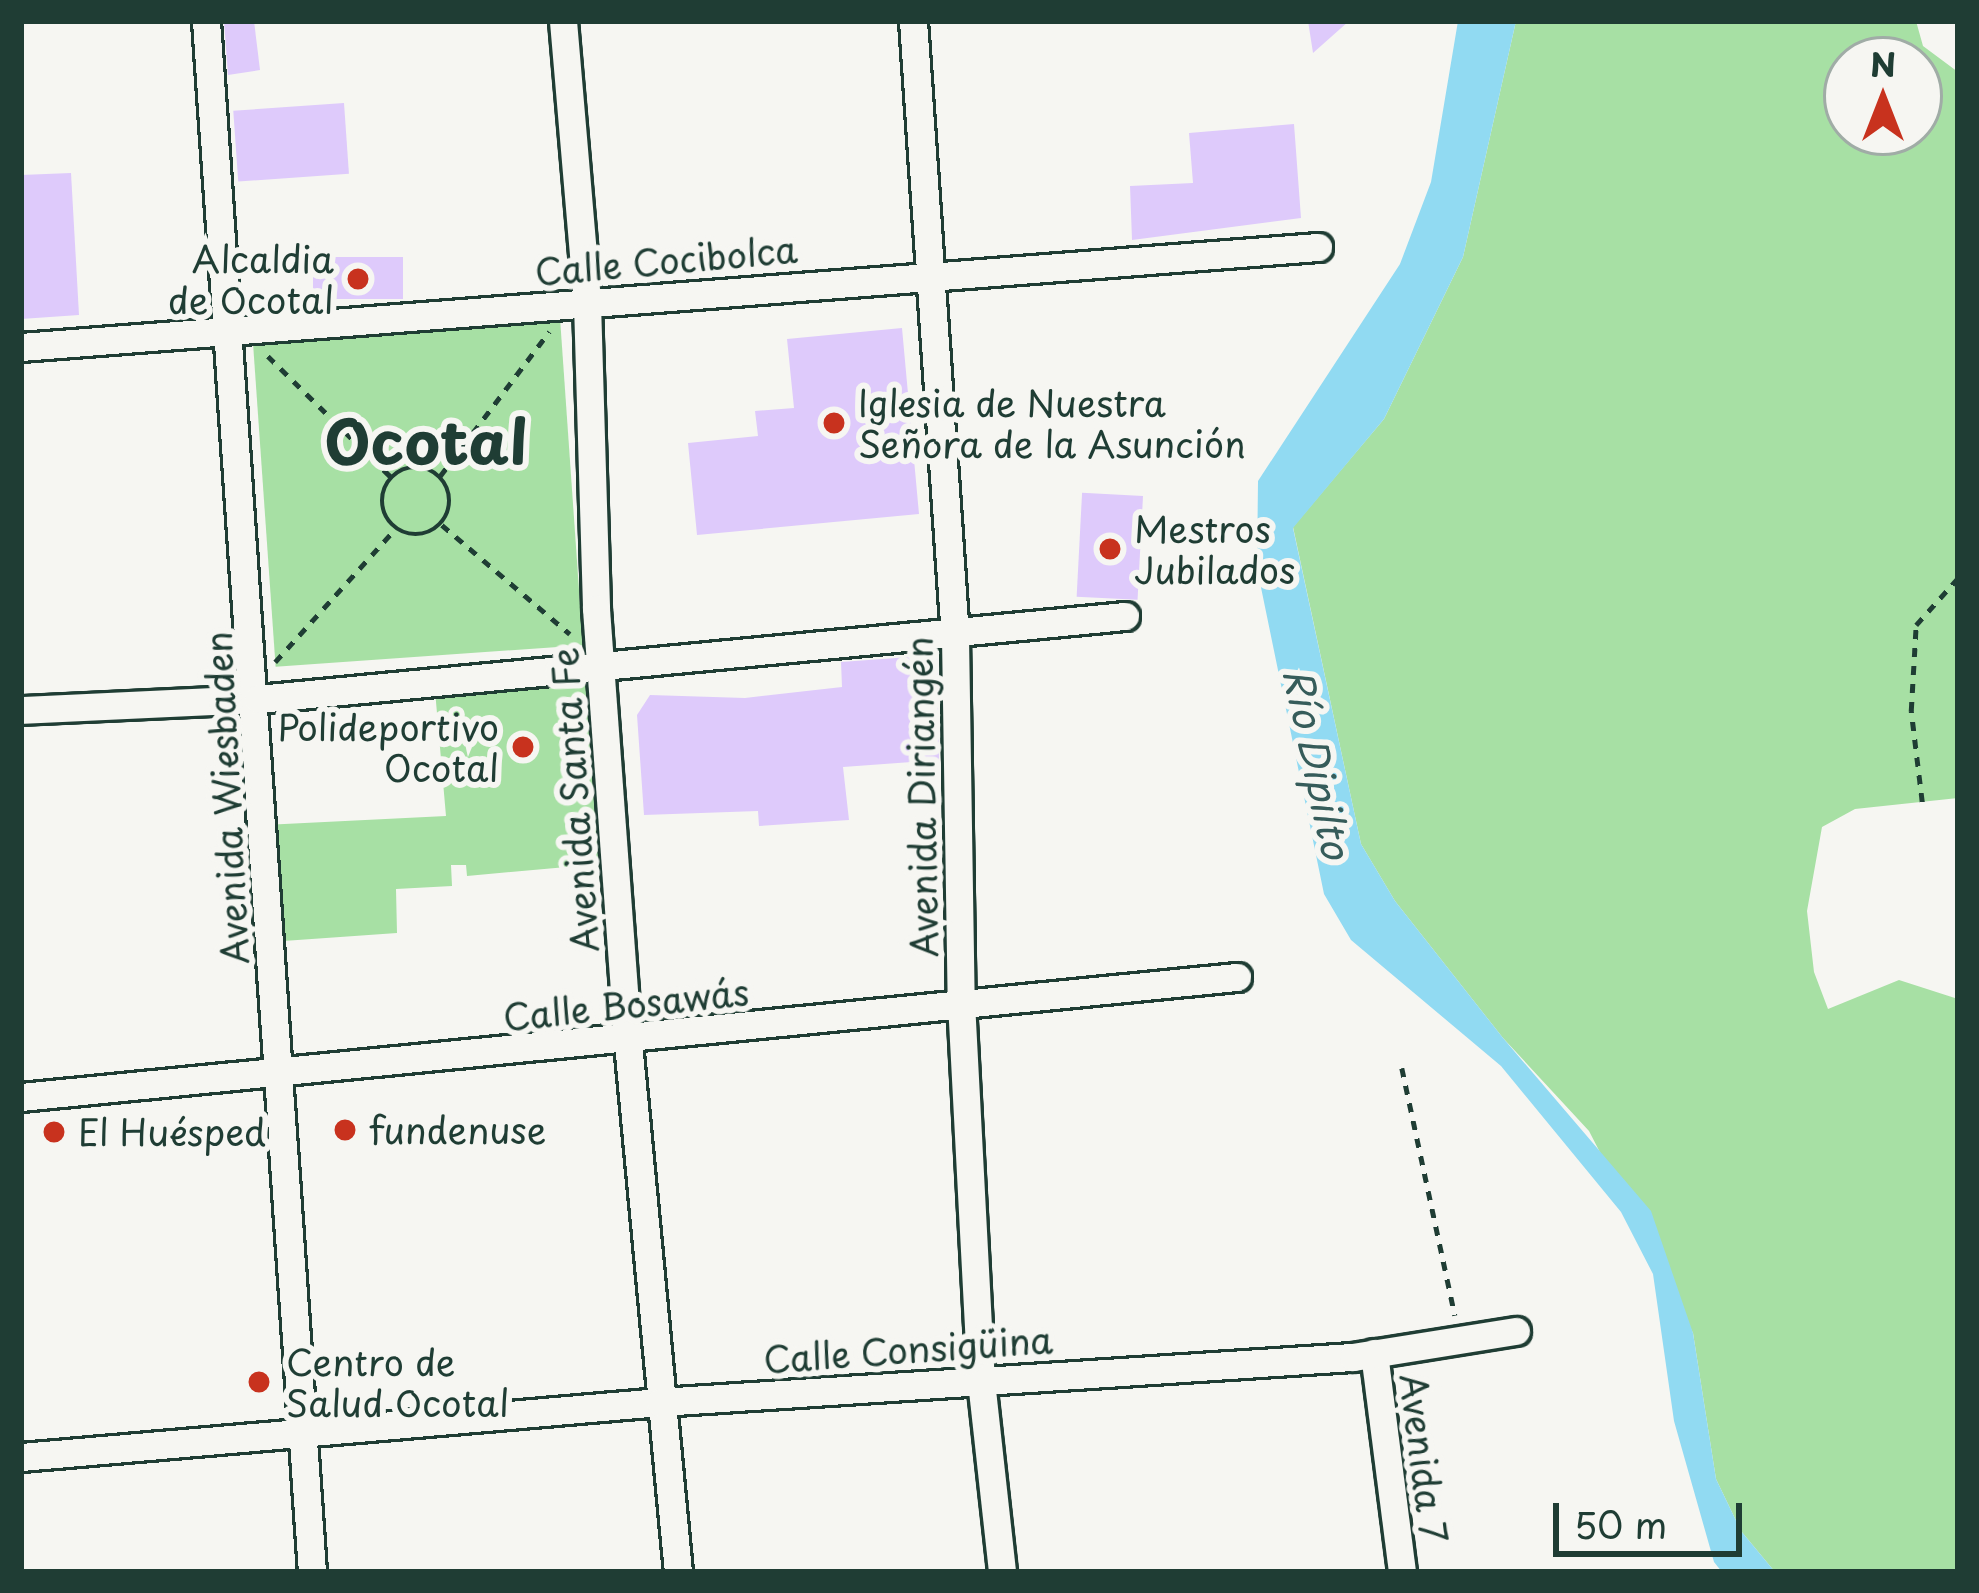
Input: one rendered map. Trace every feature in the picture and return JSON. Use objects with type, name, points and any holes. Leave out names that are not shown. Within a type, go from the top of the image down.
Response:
[{"type":"street","name":"Avenida Wiesbaden","points":[[206,21],[258,700],[312,1572]]},
{"type":"street","name":"Avenida Santa Fe","points":[[563,21],[587,303],[600,664],[628,1043],[678,1572]]},
{"type":"street","name":"Avenida Diriangén","points":[[914,21],[927,275],[955,637],[961,1002],[981,1381],[1002,1572]]},
{"type":"street","name":"Calle Cocibolca","points":[[21,347],[1318,247]]},
{"type":"street","points":[[21,710],[258,700],[600,664],[955,637],[1125,616]]},
{"type":"street","name":"Calle Bosawás","points":[[21,1097],[628,1043],[961,1002],[1237,977]]},
{"type":"street","name":"Calle Consigüina","points":[[21,1456],[304,1436],[660,1402],[1375,1353],[1516,1331]]},
{"type":"street","name":"Avenida 7","points":[[1375,1353],[1402,1572]]},
{"type":"path","points":[[440,476],[560,318],[587,303]]},
{"type":"path","points":[[232,330],[392,478]]},
{"type":"path","points":[[409,467],[440,476],[451,509],[442,525],[424,535],[396,529],[382,505],[392,478],[409,467]]},
{"type":"path","points":[[442,525],[600,664]]},
{"type":"path","points":[[258,700],[270,668],[396,529]]},
{"type":"path","points":[[1922,802],[1911,711],[1916,625],[1958,578]]},
{"type":"path","points":[[1402,1068],[1460,1338]]},
{"type":"green space","points":[[1516,21],[1916,21],[1920,36],[1823,36],[1823,156],[1943,156],[1943,61],[1958,72],[1958,798],[1855,809],[1822,827],[1807,911],[1814,972],[1828,1009],[1899,980],[1958,999],[1958,1570],[1775,1572],[1741,1531],[1716,1479],[1693,1333],[1589,1131],[1503,1038],[1395,901],[1361,844],[1293,527],[1384,419],[1463,257]]},
{"type":"green space","points":[[560,318],[583,645],[276,667],[253,339]]},
{"type":"green space","points":[[600,664],[611,863],[467,876],[466,865],[451,865],[452,886],[396,889],[397,933],[255,943],[245,826],[446,816],[434,679]]},
{"type":"water","name":"Río Dipilto","points":[[1458,21],[1516,21],[1463,257],[1384,419],[1293,528],[1361,844],[1395,901],[1503,1038],[1651,1211],[1693,1333],[1716,1479],[1741,1531],[1775,1572],[1722,1572],[1714,1562],[1674,1421],[1653,1274],[1621,1212],[1501,1066],[1351,940],[1324,894],[1257,568],[1258,481],[1400,264],[1431,182]]},
{"type":"building","points":[[224,21],[254,21],[260,70],[228,75]]},
{"type":"building","points":[[1308,21],[1349,21],[1313,53]]},
{"type":"building","points":[[344,103],[349,174],[238,182],[233,111]]},
{"type":"building","points":[[1294,124],[1301,218],[1132,240],[1130,186],[1193,183],[1189,133]]},
{"type":"building","points":[[71,173],[79,315],[21,319],[21,175]]},
{"type":"building","name":"Alcaldia de Ocotal","points":[[313,257],[403,257],[403,299],[313,299]]},
{"type":"building","name":"Iglesia de Nuestra Señora de la Asunción","points":[[902,328],[919,514],[697,535],[688,443],[758,436],[755,411],[794,408],[787,339]]},
{"type":"building","name":"Mestros Jubilados","points":[[1082,493],[1143,496],[1138,600],[1077,597]]},
{"type":"building","points":[[937,655],[939,760],[843,767],[849,820],[759,826],[758,811],[644,815],[637,715],[650,695],[745,698],[842,687],[841,662]]},
{"type":"place","name":"Alcaldia de Ocotal","points":[[358,279]]},
{"type":"place","name":"Iglesia de Nuestra Señora de la Asunción","points":[[834,423]]},
{"type":"place","name":"Mestros Jubilados","points":[[1110,549]]},
{"type":"place","name":"Polideportivo Ocotal","points":[[523,747]]},
{"type":"place","name":"fundenuse","points":[[345,1130]]},
{"type":"place","name":"El Huésped","points":[[54,1132]]},
{"type":"place","name":"Centro de Salud Ocotal","points":[[259,1382]]},
{"type":"district","name":"Ocotal","points":[[426,440]]}]
